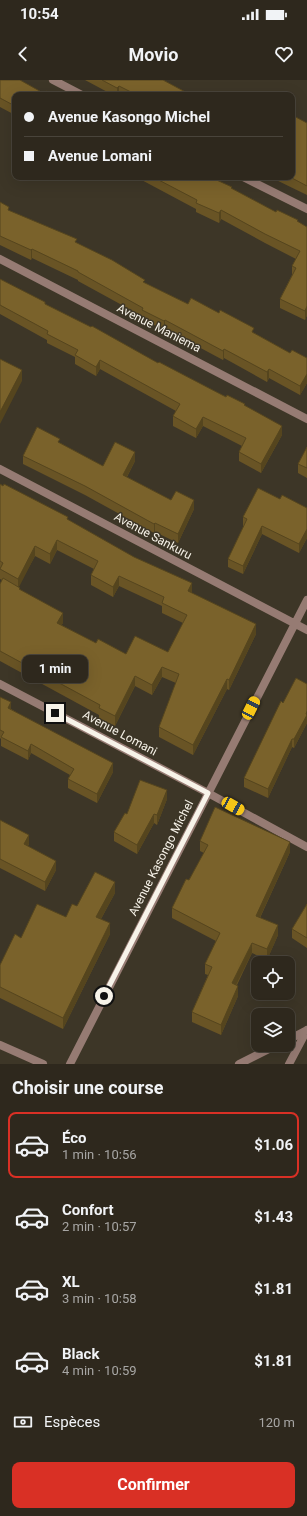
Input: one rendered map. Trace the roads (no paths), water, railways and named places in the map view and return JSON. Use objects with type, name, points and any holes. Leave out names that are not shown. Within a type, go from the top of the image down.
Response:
[{"type":"street","points":[[53,80],[76,92]]},
{"type":"street","points":[[249,180],[307,209]]},
{"type":"street","name":"Avenue Maniema","points":[[0,259],[307,419]]},
{"type":"street","name":"Avenue Sankuru","points":[[0,469],[307,630]]},
{"type":"street","name":"Avenue Kasongo Michel","points":[[70,1064],[307,600]]},
{"type":"street","name":"Avenue Lomani","points":[[0,684],[208,793],[307,847]]},
{"type":"street","points":[[295,1036],[307,1030]]},
{"type":"street","points":[[289,1064],[307,1030]]},
{"type":"street","points":[[0,1045],[43,1064]]},
{"type":"street","points":[[239,1064],[263,1052]]}]
